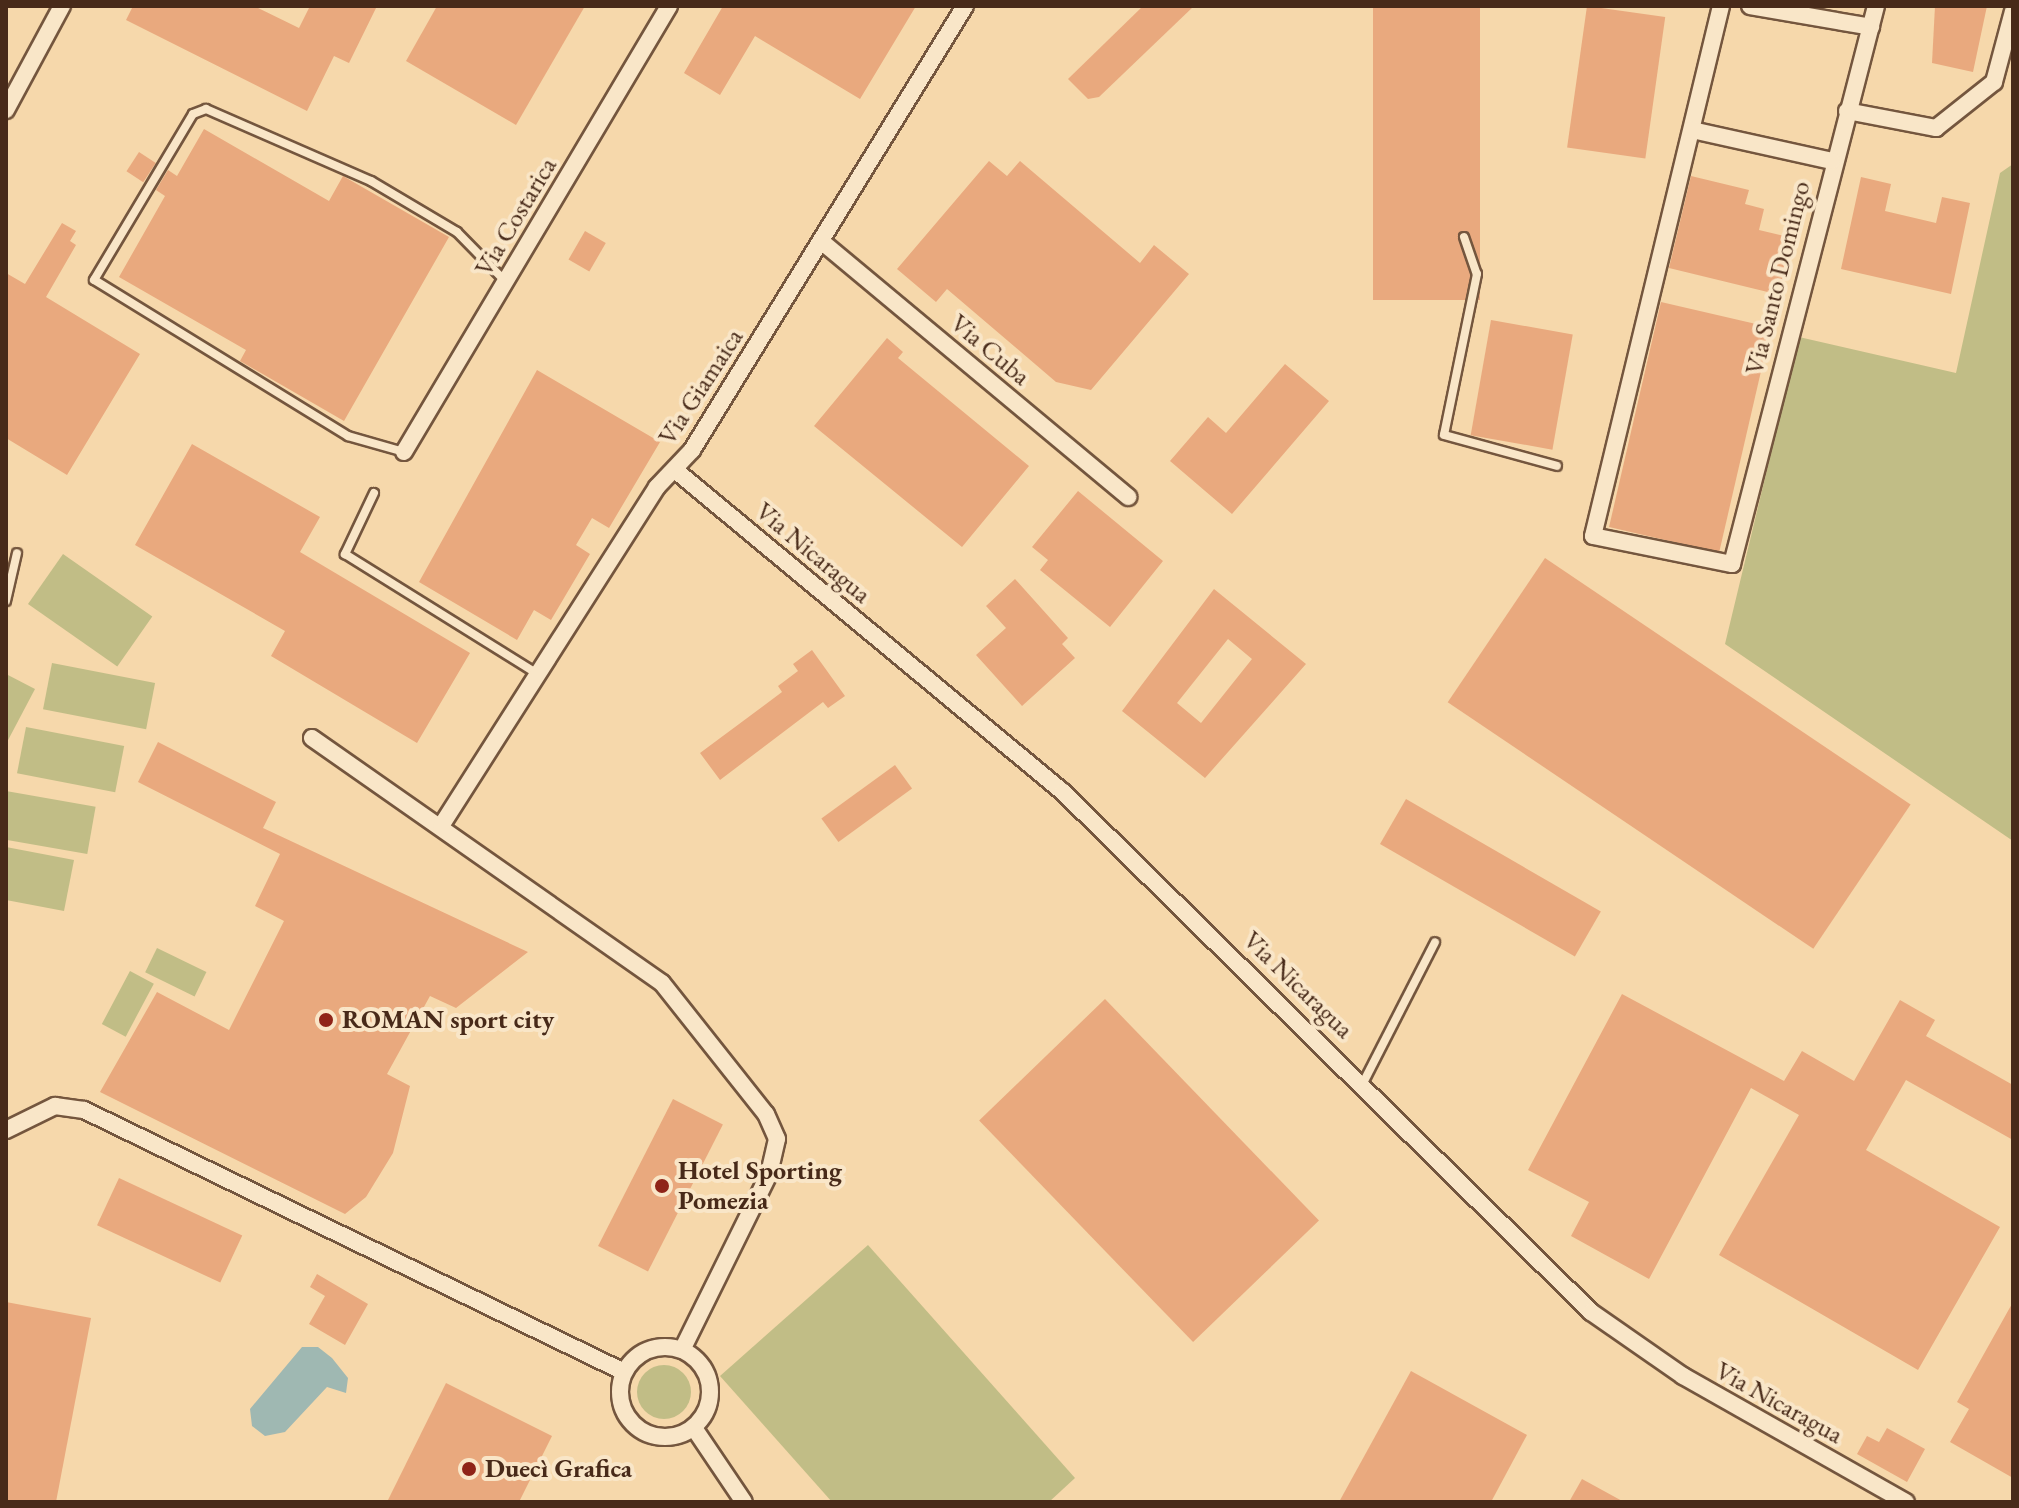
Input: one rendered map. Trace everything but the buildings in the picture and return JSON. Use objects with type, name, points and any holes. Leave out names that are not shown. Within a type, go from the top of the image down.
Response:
[{"type":"street","points":[[6,110],[62,6]]},
{"type":"street","name":"Via Costarica","points":[[404,452],[669,6]]},
{"type":"street","name":"Via Giamaica","points":[[441,826],[538,674],[675,470],[821,241],[965,6]]},
{"type":"street","points":[[1721,6],[1692,130],[1832,161]]},
{"type":"street","points":[[1750,6],[1871,27]]},
{"type":"street","name":"Via Santo Domingo","points":[[1692,130],[1593,536],[1732,564],[1832,161],[1876,6]]},
{"type":"street","points":[[1847,111],[1936,128],[1994,82],[2013,11]]},
{"type":"street","name":"Via Cuba","points":[[821,241],[1128,497]]},
{"type":"street","name":"Via Nicaragua","points":[[675,470],[1063,792],[1363,1083],[1557,1280],[1629,1343],[1906,1502]]},
{"type":"street","points":[[312,738],[662,983],[774,1127],[769,1174],[682,1350]]},
{"type":"street","points":[[6,1130],[55,1106],[84,1110],[624,1372]]},
{"type":"street","points":[[682,1350],[649,1350],[624,1372],[620,1403],[636,1428],[665,1438],[694,1428]]},
{"type":"street","points":[[682,1350],[710,1386],[694,1428]]},
{"type":"street","points":[[694,1428],[744,1502]]},
{"type":"lane","points":[[404,452],[348,436],[94,280],[193,114],[206,109],[371,181],[466,238],[506,281]]},
{"type":"lane","points":[[1464,237],[1477,274],[1444,435],[1557,466]]},
{"type":"lane","points":[[374,493],[345,554],[538,674]]},
{"type":"lane","points":[[6,601],[17,553]]},
{"type":"lane","points":[[1363,1083],[1435,942]]},
{"type":"shaded area","points":[[2013,164],[2013,841],[1725,644],[1799,337],[1956,373],[2000,173]]},
{"type":"shaded area","points":[[63,554],[152,617],[117,666],[28,604]]},
{"type":"shaded area","points":[[52,663],[155,683],[146,729],[43,709]]},
{"type":"shaded area","points":[[6,674],[35,689],[6,744]]},
{"type":"shaded area","points":[[26,727],[124,746],[115,792],[17,773]]},
{"type":"shaded area","points":[[6,791],[96,807],[87,854],[6,840]]},
{"type":"shaded area","points":[[6,847],[74,860],[64,911],[6,900]]},
{"type":"shaded area","points":[[157,948],[206,972],[195,996],[145,972]]},
{"type":"shaded area","points":[[130,971],[154,984],[126,1037],[102,1024]]},
{"type":"shaded area","points":[[868,1245],[1075,1478],[1049,1502],[832,1502],[720,1376]]},
{"type":"shaded area","points":[[664,1365],[683,1373],[691,1392],[683,1411],[664,1419],[645,1411],[637,1392],[645,1373]]},
{"type":"water","points":[[302,1347],[318,1347],[332,1358],[348,1378],[346,1393],[327,1387],[285,1432],[265,1436],[252,1426],[250,1409]]},
{"type":"place","name":"ROMAN sport city","points":[[326,1020]]},
{"type":"place","name":"Hotel Sporting Pomezia","points":[[662,1186]]},
{"type":"place","name":"Duecì Grafica","points":[[469,1469]]}]
